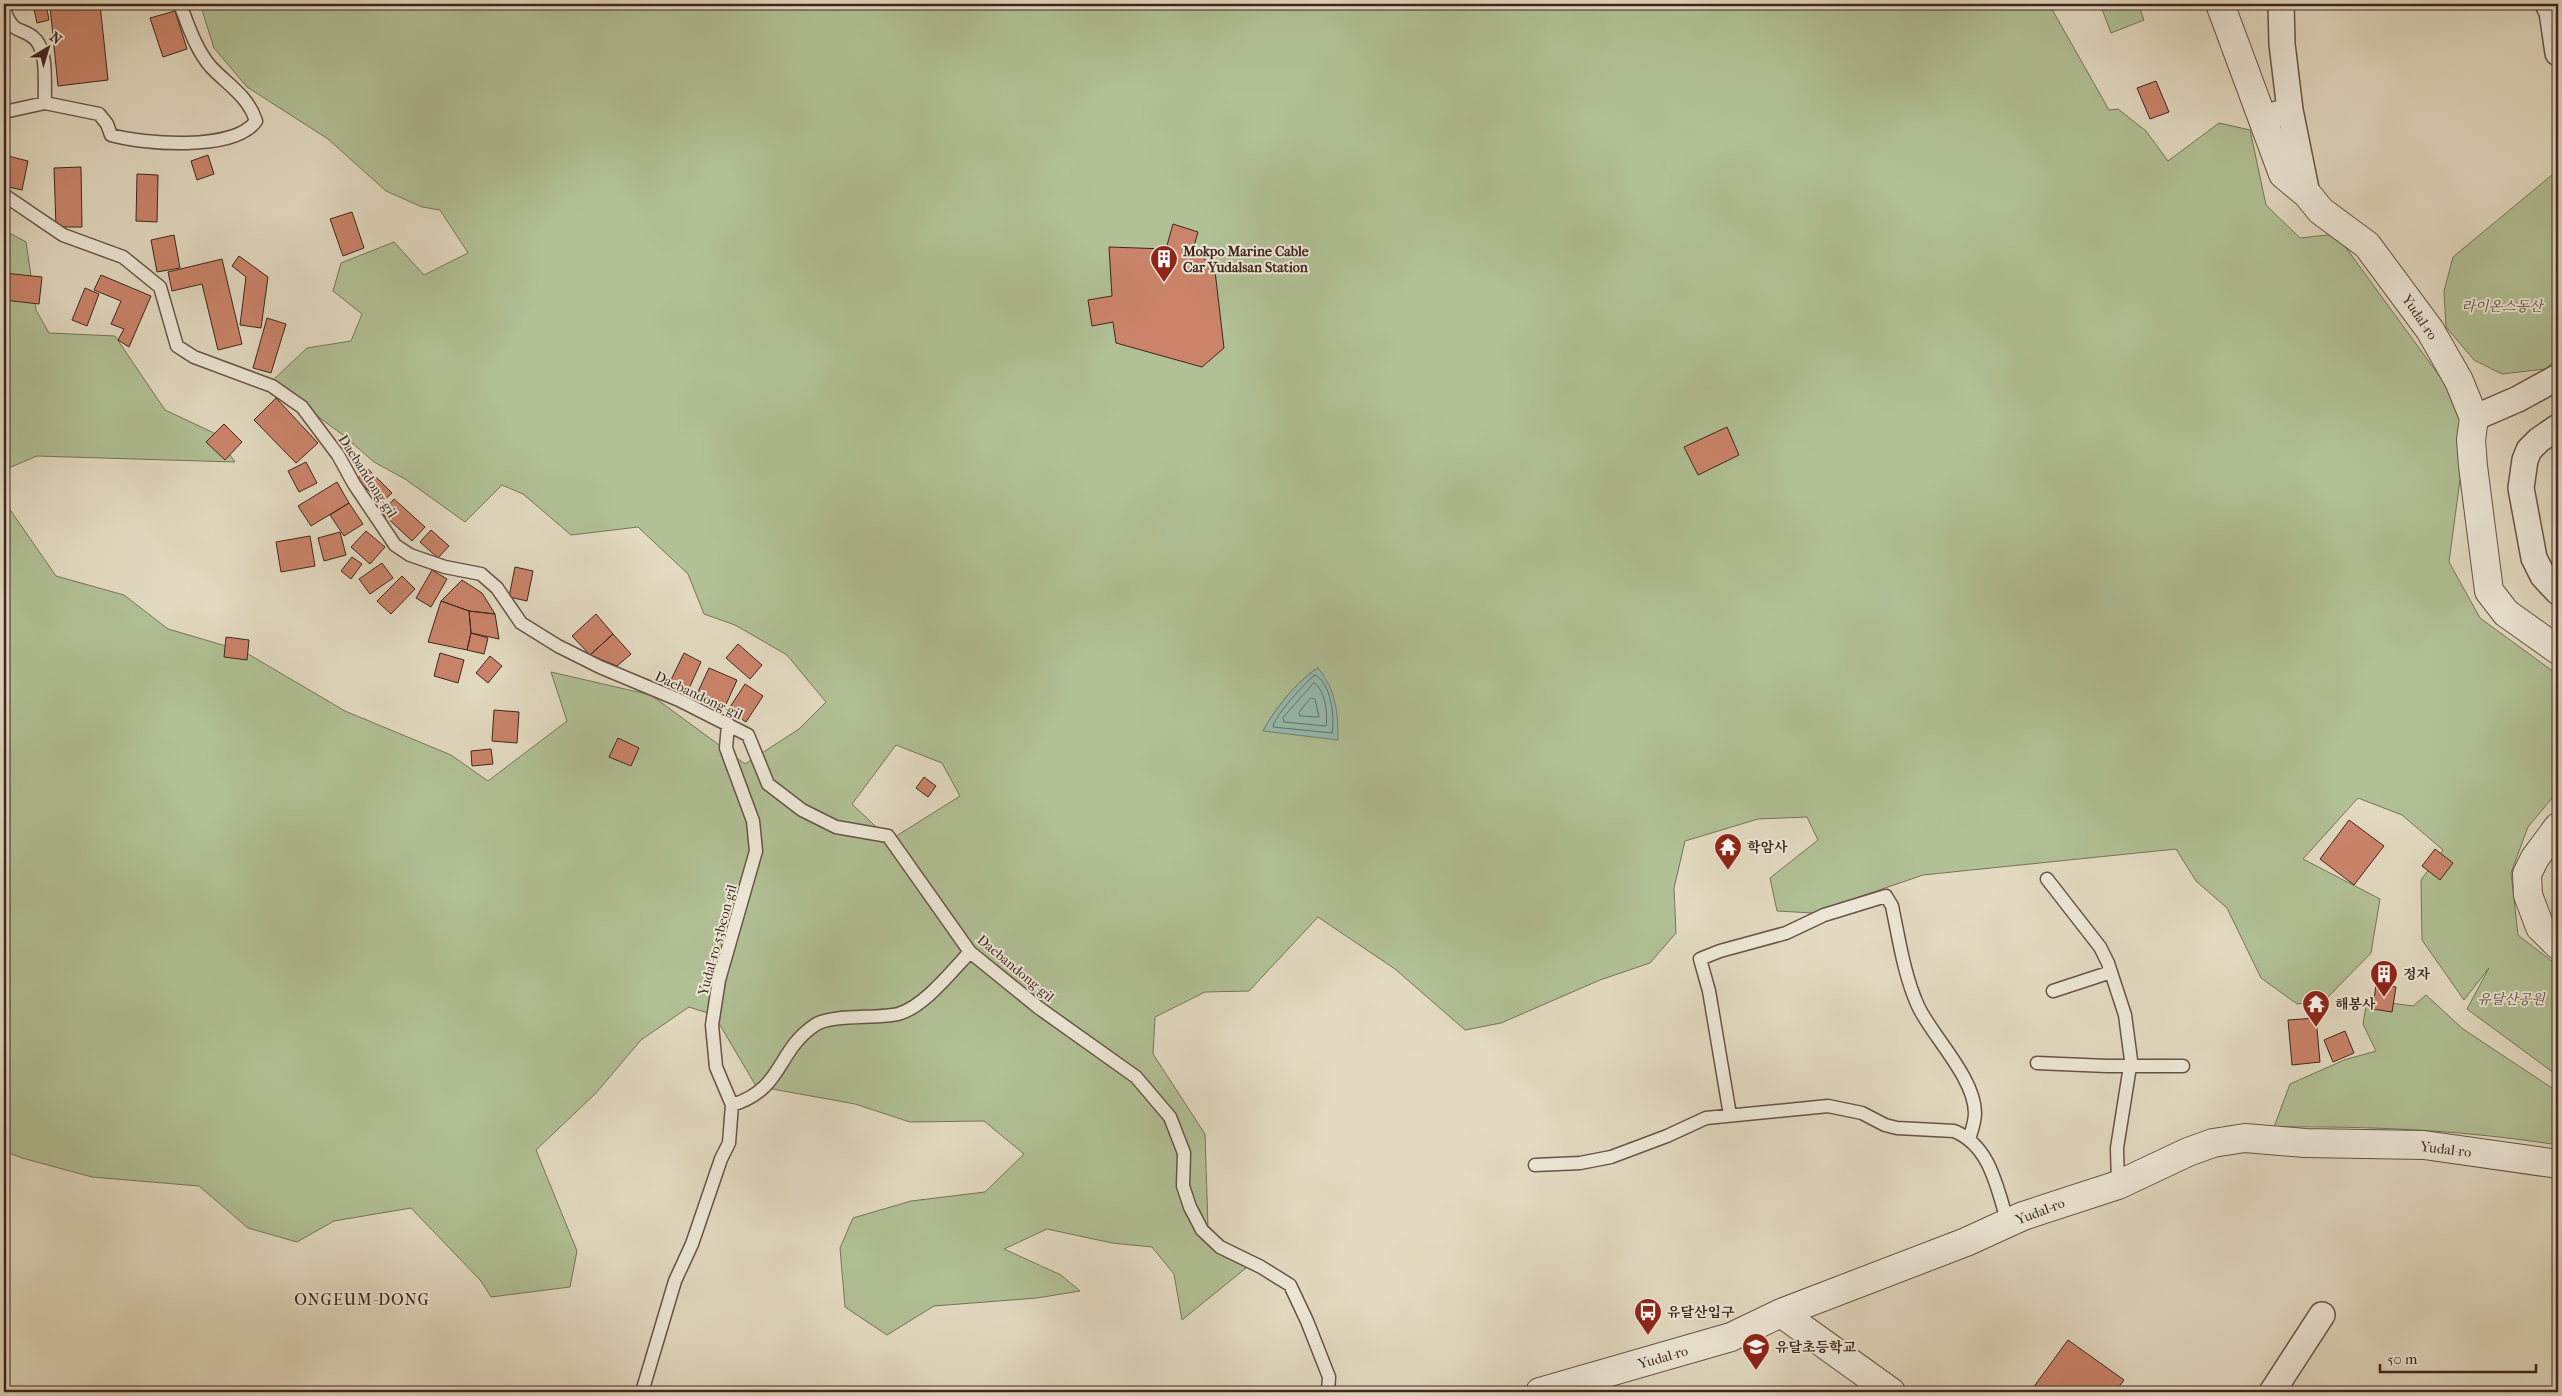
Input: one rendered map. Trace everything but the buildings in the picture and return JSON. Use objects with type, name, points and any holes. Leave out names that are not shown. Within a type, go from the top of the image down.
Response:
[{"type":"street","name":"Yudal-ro","points":[[2220,4],[2283,174],[2307,194],[2321,211],[2368,245],[2430,330],[2459,380],[2474,418]]},
{"type":"street","points":[[2281,4],[2282,44],[2290,110],[2307,194]]},
{"type":"street","points":[[2548,4],[2552,12],[2558,53]]},
{"type":"street","points":[[2262,119],[2290,110]]},
{"type":"street","points":[[2558,377],[2518,399],[2474,418],[2470,440],[2489,591],[2496,603],[2512,618],[2558,650]]},
{"type":"street","points":[[2558,428],[2539,440],[2529,450],[2524,460],[2521,488],[2534,558],[2543,576],[2558,592]]},
{"type":"street","points":[[2558,827],[2535,858],[2527,874],[2528,895],[2540,927],[2558,945]]},
{"type":"street","name":"Yudal-ro","points":[[1540,1392],[1731,1337],[1781,1313],[2008,1223],[2118,1184],[2188,1152],[2214,1143],[2245,1138],[2305,1143],[2424,1144],[2558,1164]]},
{"type":"street","points":[[1781,1313],[1891,1392]]},
{"type":"street","points":[[2272,1392],[2322,1315]]},
{"type":"lane","points":[[4,112],[45,103],[99,114],[107,124],[111,135],[123,138],[182,143],[221,139],[250,129],[256,121],[252,108],[233,86],[211,67],[195,42],[180,4]]},
{"type":"lane","points":[[4,9],[15,30],[36,40],[42,54],[45,103]]},
{"type":"lane","name":"Daebandong-gil","points":[[4,195],[63,234],[123,257],[160,287],[177,346],[194,357],[272,386],[302,407],[338,455],[354,484],[395,545],[410,555],[445,567],[482,574],[497,588],[521,623],[558,646],[600,667],[679,700],[728,724],[749,737],[768,784],[802,810],[836,826],[888,836],[970,952],[1039,1008],[1136,1077],[1170,1117],[1184,1153],[1183,1186],[1190,1207],[1202,1230],[1220,1247],[1261,1267],[1290,1285],[1308,1321],[1329,1377],[1328,1392]]},
{"type":"lane","name":"Yudal-ro 53beon-gil","points":[[642,1392],[675,1281],[692,1244],[721,1159],[729,1143],[732,1105],[716,1066],[712,1025],[719,980],[756,851],[754,821],[726,748],[728,724]]},
{"type":"lane","points":[[2047,879],[2100,947],[2125,1015],[2130,1065],[2117,1148],[2118,1184]]},
{"type":"lane","points":[[1730,1115],[1709,992],[1700,959],[1720,950],[1786,933],[1824,915],[1886,896],[1892,906],[1910,983],[1918,1007],[1961,1074],[1976,1110],[1975,1122],[1969,1139]]},
{"type":"lane","points":[[732,1105],[758,1094],[770,1082],[795,1043],[816,1024],[839,1018],[867,1018],[900,1014],[925,999],[970,952]]},
{"type":"lane","points":[[2053,992],[2110,972]]},
{"type":"lane","points":[[2037,1063],[2183,1066]]},
{"type":"lane","points":[[1535,1165],[1580,1163],[1611,1156],[1667,1136],[1697,1121],[1730,1115],[1828,1106],[1862,1114],[1885,1125],[1954,1131],[1969,1139],[1981,1150],[1988,1163],[2008,1223]]},
{"type":"green space","name":"유달산공원","points":[[204,4],[2049,4],[2109,110],[2118,109],[2146,131],[2168,161],[2219,123],[2250,130],[2266,205],[2300,238],[2336,234],[2454,396],[2463,425],[2463,457],[2449,562],[2480,618],[2558,675],[2558,791],[2528,827],[2511,873],[2518,935],[2558,966],[2558,1076],[2467,1009],[2489,968],[2464,1000],[2422,940],[2421,880],[2443,850],[2402,815],[2358,798],[2303,859],[2380,899],[2371,953],[2325,1000],[2297,1004],[2261,978],[2227,908],[2196,881],[2176,849],[1923,875],[1812,913],[1777,911],[1770,878],[1818,840],[1807,817],[1758,819],[1685,841],[1674,888],[1676,933],[1650,963],[1600,980],[1501,1023],[1465,1030],[1395,969],[1318,917],[1249,991],[1205,992],[1155,1017],[1153,1054],[1205,1134],[1208,1227],[1246,1268],[1182,1320],[1174,1274],[1152,1247],[1112,1243],[1047,1229],[1004,1249],[1061,1275],[1080,1291],[1037,1298],[934,1306],[887,1335],[845,1307],[840,1248],[853,1218],[911,1201],[985,1192],[1024,1154],[984,1121],[910,1122],[855,1104],[756,1086],[714,1015],[689,1007],[641,1040],[596,1093],[536,1150],[577,1251],[570,1287],[491,1297],[481,1281],[411,1208],[334,1221],[297,1242],[248,1228],[199,1186],[92,1177],[22,1158],[4,1151],[4,501],[56,576],[124,595],[168,629],[243,651],[345,711],[451,755],[488,781],[567,721],[551,672],[651,695],[745,764],[799,729],[826,702],[787,655],[735,625],[704,614],[688,574],[638,527],[571,535],[523,494],[502,485],[465,522],[405,479],[374,462],[343,435],[271,382],[307,348],[351,341],[362,314],[333,291],[341,263],[394,242],[424,275],[468,253],[440,210],[422,207],[386,191],[328,139],[247,87],[214,48],[201,7]],"holes":[[[1318,668],[1263,731],[1287,696],[1310,673]],[[896,745],[942,763],[960,796],[890,840],[852,804]]]},
{"type":"green space","points":[[2100,4],[2138,4],[2144,20],[2111,33]]},
{"type":"green space","name":"라이온스동산","points":[[2558,170],[2558,359],[2545,369],[2502,374],[2474,360],[2446,327],[2444,291],[2453,257]]},
{"type":"green space","points":[[4,230],[26,242],[36,310],[49,333],[115,336],[165,410],[214,433],[235,462],[37,456],[4,470]]},
{"type":"green space","points":[[2426,995],[2463,1029],[2558,1092],[2558,1145],[2452,1132],[2346,1127],[2274,1127],[2290,1084],[2344,1060],[2376,1051],[2363,1024],[2367,1000],[2413,1006]]},
{"type":"water","points":[[1318,668],[1329,685],[1335,702],[1338,740],[1263,731],[1287,696],[1310,673]]},
{"type":"place","name":"Mokpo Marine Cable Car Yudalsan Station","points":[[1164,283]]},
{"type":"place","name":"학암사","points":[[1728,871]]},
{"type":"place","name":"정자","points":[[2384,998]]},
{"type":"place","name":"해봉사","points":[[2316,1028]]},
{"type":"place","name":"유달산입구","points":[[1648,1336]]},
{"type":"place","name":"유달초등학교","points":[[1756,1371]]},
{"type":"district","name":"ONGEUM-DONG","points":[[362,1299]]}]
